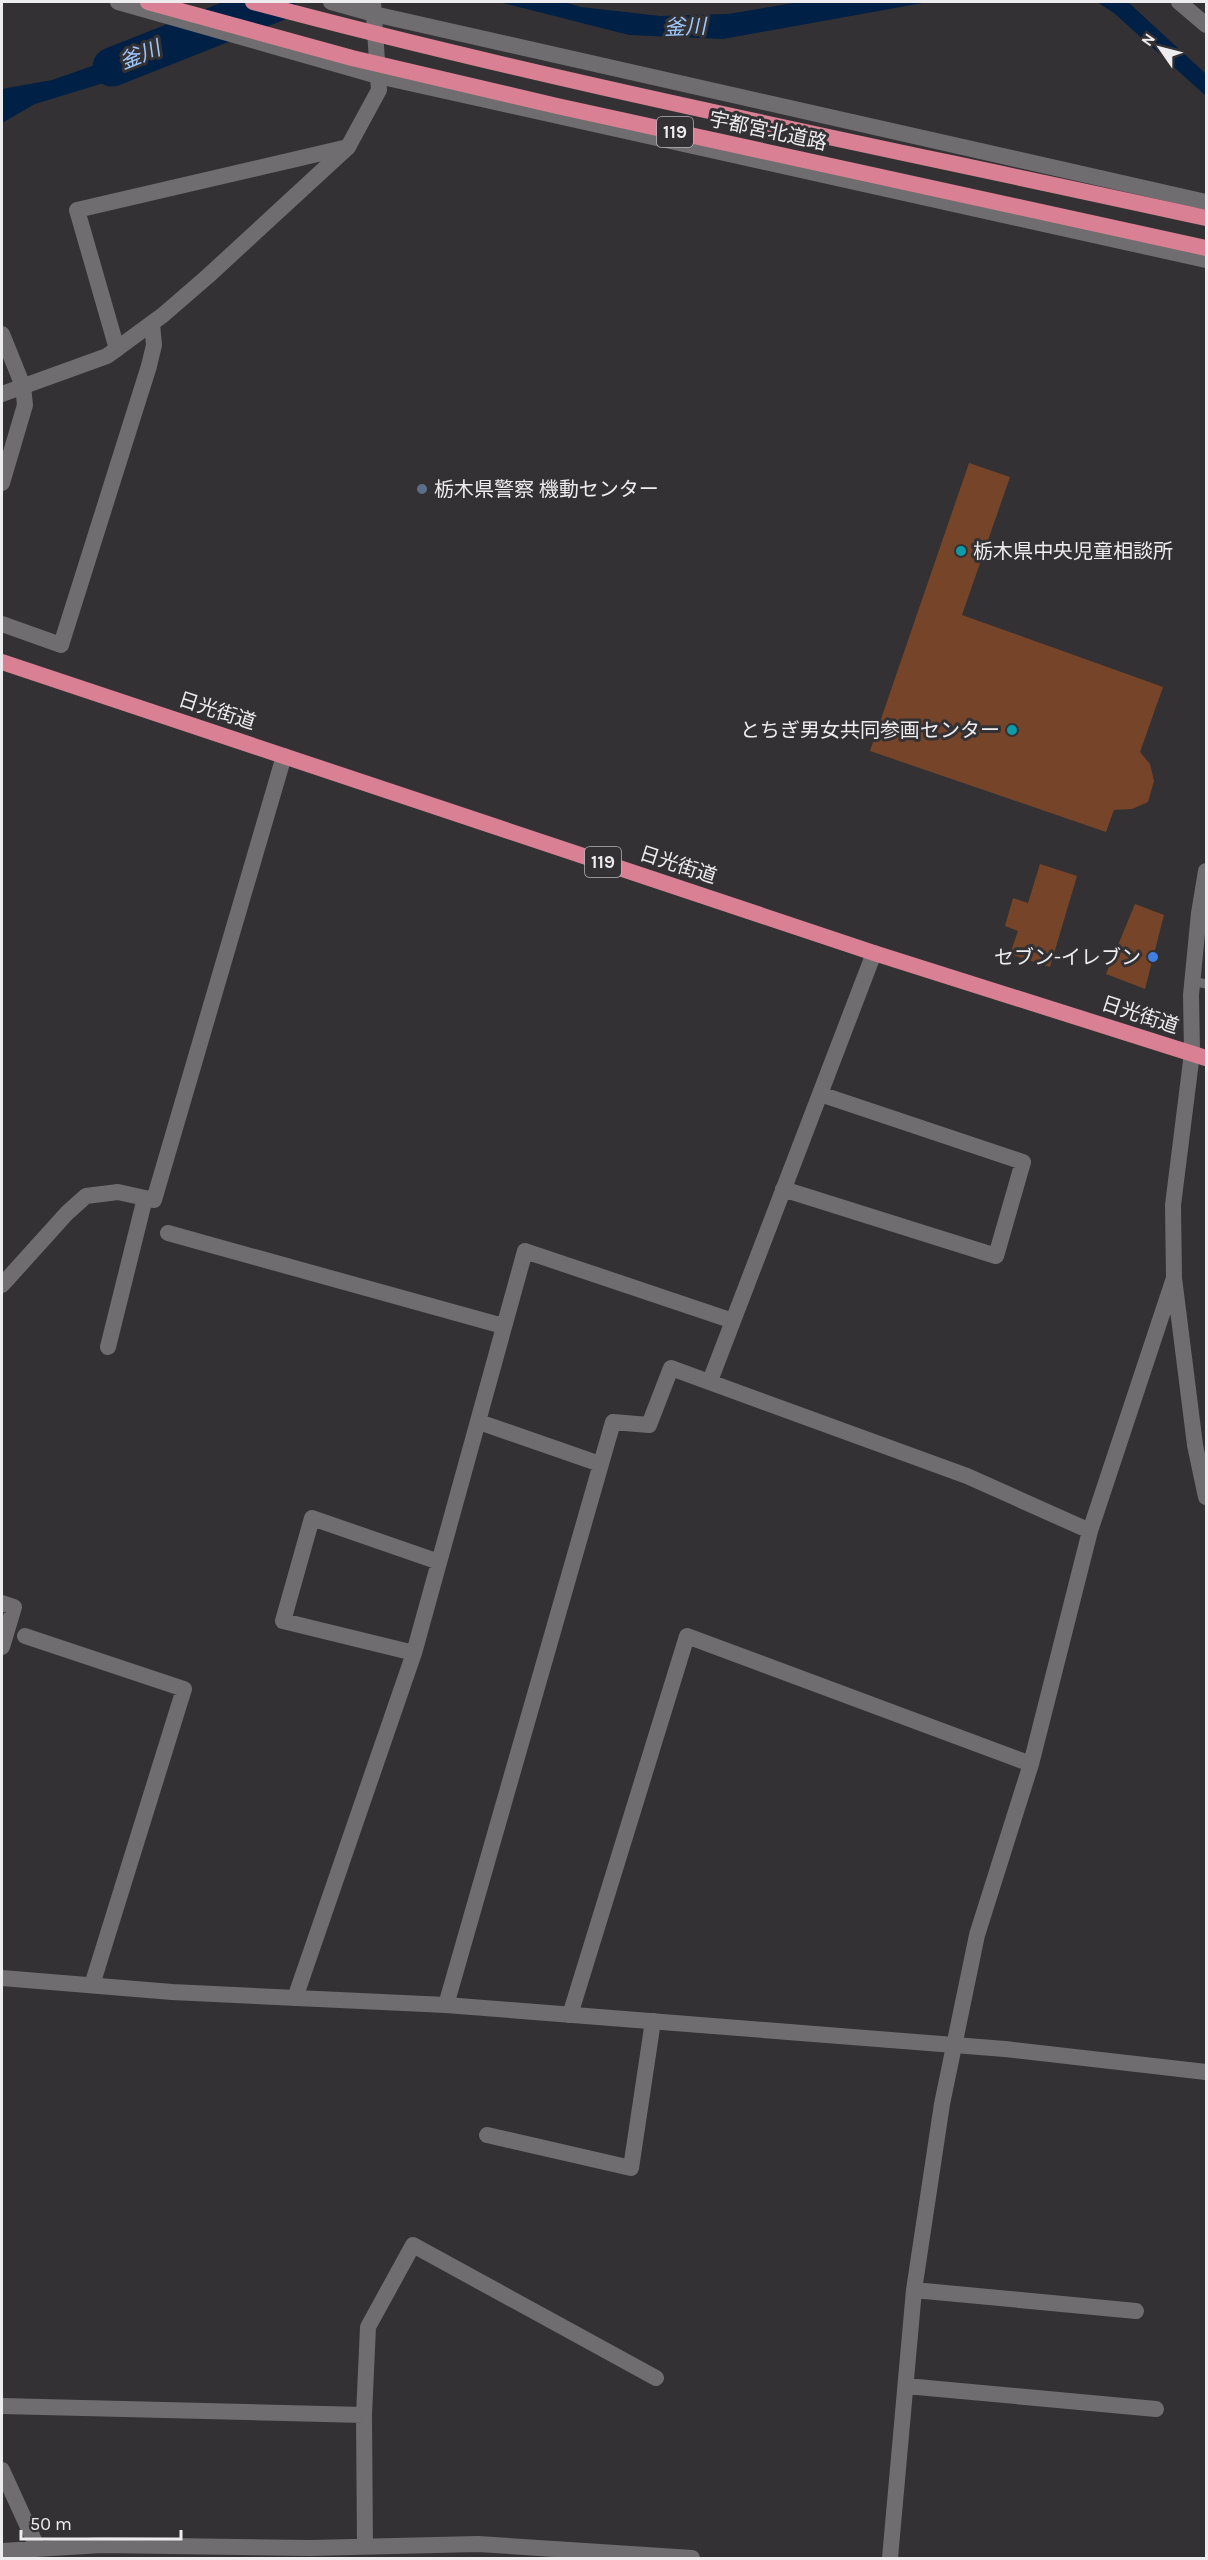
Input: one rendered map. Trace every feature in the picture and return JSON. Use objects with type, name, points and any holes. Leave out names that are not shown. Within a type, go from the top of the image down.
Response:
[{"type":"highway","name":"宇都宮北道路","points":[[148,2],[352,58],[557,106],[1206,248]]},
{"type":"highway","name":"宇都宮北道路","points":[[253,2],[358,30],[563,78],[1206,218]]},
{"type":"highway","name":"日光街道","points":[[2,662],[874,953],[1199,1056]]},
{"type":"street","points":[[118,2],[378,76],[1206,260]]},
{"type":"street","points":[[331,2],[373,8],[1206,202]]},
{"type":"street","points":[[1179,2],[1206,25]]},
{"type":"street","points":[[2,394],[107,356],[117,349],[152,324],[348,147],[379,90],[373,8]]},
{"type":"street","points":[[117,349],[77,210],[348,147]]},
{"type":"street","points":[[2,624],[61,645],[149,366],[154,345],[152,324]]},
{"type":"street","points":[[2,334],[23,386],[25,405],[2,483]]},
{"type":"street","points":[[2,1285],[67,1213],[86,1196],[118,1192],[154,1200],[284,756]]},
{"type":"street","points":[[1206,871],[1199,913],[1199,1056],[1173,1205],[1174,1278],[1195,1444],[1206,1497]]},
{"type":"street","points":[[710,1381],[874,953]]},
{"type":"street","points":[[783,1189],[996,1256],[1023,1162],[820,1094]]},
{"type":"street","points":[[108,1347],[145,1198]]},
{"type":"street","points":[[168,1233],[503,1326]]},
{"type":"street","points":[[295,1998],[414,1653],[525,1251],[733,1321]]},
{"type":"street","points":[[890,2559],[914,2290],[953,2045],[977,1935],[1031,1764],[1090,1531],[1174,1278]]},
{"type":"street","points":[[446,2005],[613,1422],[649,1425],[670,1368],[967,1476],[1090,1531]]},
{"type":"street","points":[[479,1422],[600,1464]]},
{"type":"street","points":[[414,1653],[283,1621],[312,1518],[439,1562]]},
{"type":"street","points":[[2,1603],[14,1607],[2,1647]]},
{"type":"street","points":[[25,1636],[184,1689],[92,1985]]},
{"type":"street","points":[[570,2015],[687,1636],[1031,1764]]},
{"type":"street","points":[[2,1978],[295,1998],[446,2005],[653,2021],[953,2045],[1206,2072]]},
{"type":"street","points":[[487,2135],[631,2168],[653,2021]]},
{"type":"street","points":[[365,2547],[364,2415],[368,2327],[413,2245],[656,2378]]},
{"type":"street","points":[[914,2290],[1136,2311]]},
{"type":"street","points":[[906,2386],[1156,2409]]},
{"type":"street","points":[[2,2406],[364,2415]]},
{"type":"street","points":[[2,2470],[38,2549]]},
{"type":"street","points":[[10,2553],[38,2549],[104,2552],[365,2547],[692,2559]]},
{"type":"water","points":[[499,2],[564,2],[581,7],[660,16],[728,14],[799,2],[928,2],[723,39],[629,35]]},
{"type":"water","points":[[1097,2],[1128,2],[1206,74],[1206,96],[1114,13]]},
{"type":"water","points":[[158,43],[166,64],[35,104],[2,123],[2,89],[52,80]]},
{"type":"building","name":"とちぎ男女共同参画センター","points":[[969,463],[1010,477],[962,615],[1163,687],[1140,752],[1150,764],[1154,781],[1148,802],[1132,809],[1114,810],[1106,832],[870,751]]},
{"type":"building","points":[[1040,864],[1077,876],[1050,967],[1010,954],[1018,931],[1005,926],[1013,898],[1028,903]]},
{"type":"building","points":[[1135,904],[1164,915],[1145,989],[1106,974]]},
{"type":"waterway","name":"釜川","points":[[112,67],[276,2]]},
{"type":"place","name":"栃木県警察 機動センター","points":[[422,489]]},
{"type":"place","name":"栃木県中央児童相談所","points":[[961,551]]},
{"type":"place","name":"とちぎ男女共同参画センター","points":[[1012,730]]},
{"type":"place","name":"セブン-イレブン","points":[[1153,957]]}]
